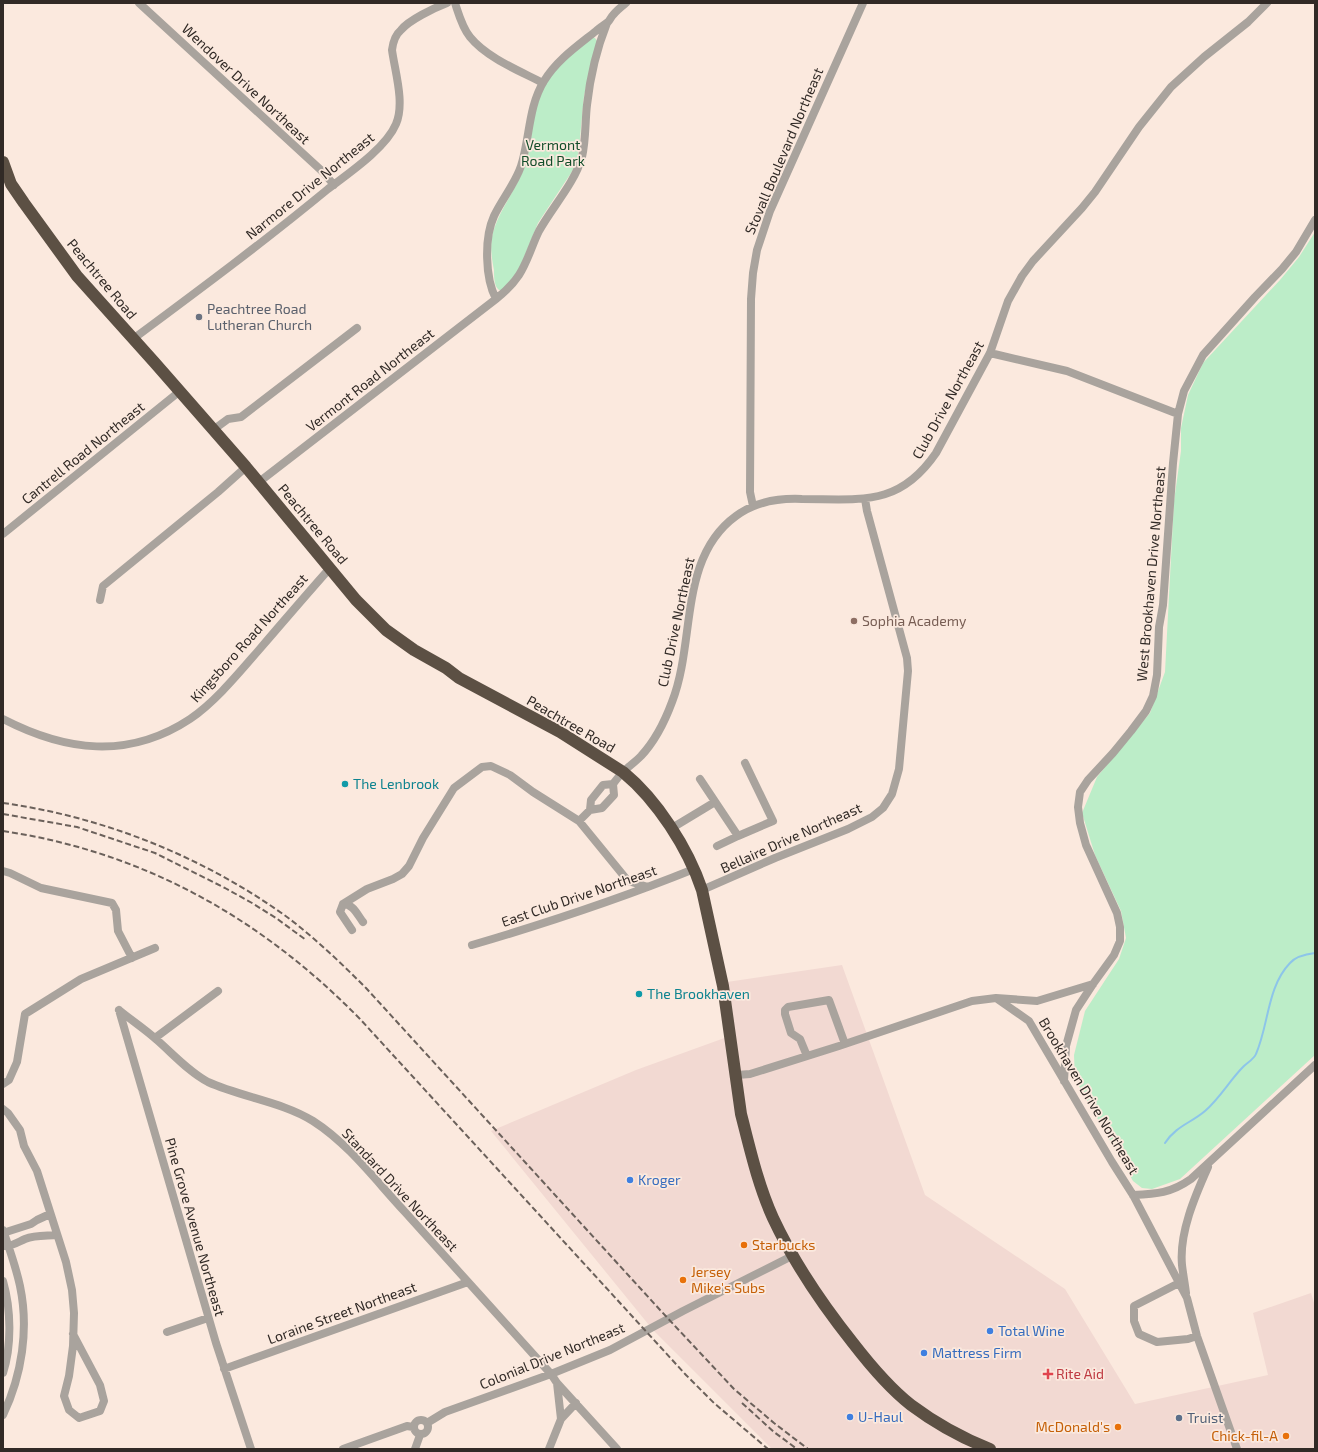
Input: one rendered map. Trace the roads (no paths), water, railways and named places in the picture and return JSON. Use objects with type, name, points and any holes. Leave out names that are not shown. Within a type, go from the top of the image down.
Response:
[{"type":"highway","name":"Peachtree Road","points":[[3,162],[11,184],[26,207],[77,276],[259,482],[356,600],[377,623],[405,644],[446,668],[459,678],[560,732],[623,772],[632,780],[672,828],[694,869],[702,890],[724,986],[741,1114],[758,1176],[773,1217],[792,1256],[821,1302],[874,1369],[899,1395],[911,1405],[969,1444],[990,1449]]},
{"type":"street","name":"Wendover Drive Northeast","points":[[139,3],[323,172],[334,185]]},
{"type":"street","name":"Narmore Drive Northeast","points":[[133,339],[276,232],[384,142],[391,133],[399,113],[400,101],[392,50],[393,42],[397,34],[407,24],[447,3]]},
{"type":"street","points":[[455,3],[464,27],[477,44],[497,58],[543,83]]},
{"type":"street","name":"Vermont Road Northeast","points":[[496,299],[489,274],[489,231],[494,216],[512,186],[521,167],[532,109],[543,83],[552,69],[563,57],[607,23],[618,9],[626,3]]},
{"type":"street","name":"Stovall Boulevard Northeast","points":[[753,506],[750,492],[751,299],[757,250],[771,209],[863,3]]},
{"type":"street","name":"Club Drive Northeast","points":[[613,784],[623,772],[640,757],[653,740],[673,701],[681,671],[696,580],[705,552],[724,525],[737,515],[753,506],[769,501],[785,499],[865,499],[883,496],[914,480],[936,453],[990,353],[1008,301],[1022,276],[1033,261],[1082,208],[1154,107],[1189,70],[1248,22],[1267,3]]},
{"type":"street","name":"Vermont Road Northeast","points":[[259,482],[496,299],[509,288],[519,275],[539,231],[567,187],[578,166],[584,145],[590,82],[607,23]]},
{"type":"street","name":"West Brookhaven Drive Northeast","points":[[1064,1081],[1066,1046],[1076,1010],[1114,955],[1120,941],[1120,927],[1117,913],[1086,846],[1080,823],[1078,807],[1080,792],[1088,780],[1113,753],[1142,716],[1153,696],[1157,675],[1159,627],[1163,605],[1173,463],[1178,414],[1184,391],[1203,354],[1282,269],[1296,252],[1315,220]]},
{"type":"street","points":[[213,430],[228,419],[241,417],[357,328]]},
{"type":"street","points":[[990,353],[1068,371],[1178,414]]},
{"type":"street","name":"Cantrell Road Northeast","points":[[3,534],[180,391]]},
{"type":"street","points":[[100,600],[103,586],[218,492],[246,467]]},
{"type":"street","name":"Bellaire Drive Northeast","points":[[702,890],[775,858],[848,829],[872,817],[882,808],[892,794],[899,769],[908,671],[907,658],[865,499]]},
{"type":"street","name":"Kingsboro Road Northeast","points":[[3,718],[48,739],[92,747],[136,743],[173,729],[190,719],[208,705],[248,662],[330,568]]},
{"type":"street","points":[[717,846],[773,821],[745,763]]},
{"type":"street","points":[[343,904],[349,904],[360,918],[350,926],[340,912],[343,904],[367,889],[402,874],[409,866],[423,838],[454,788],[482,767],[491,766],[510,775],[533,792],[580,820],[628,880],[648,886]]},
{"type":"street","points":[[700,779],[738,836]]},
{"type":"street","points":[[580,820],[590,810],[602,808],[614,795],[613,784],[603,785],[591,800],[590,810]]},
{"type":"street","points":[[672,828],[715,802]]},
{"type":"street","name":"East Club Drive Northeast","points":[[472,945],[523,930],[641,890],[694,869]]},
{"type":"street","points":[[3,871],[10,872],[41,888],[112,903],[116,910],[118,931],[132,958]]},
{"type":"street","points":[[3,1084],[9,1080],[17,1062],[25,1014],[81,979],[155,948]]},
{"type":"street","points":[[737,1075],[750,1074],[846,1044],[972,1001],[996,998],[1037,1001],[1093,984]]},
{"type":"street","points":[[155,1038],[218,990]]},
{"type":"street","name":"Brookhaven Drive Northeast","points":[[996,998],[1029,1021],[1133,1195],[1187,1298],[1197,1336],[1237,1449]]},
{"type":"street","points":[[807,1056],[800,1039],[791,1033],[785,1014],[785,1010],[788,1007],[829,1000],[846,1044]]},
{"type":"street","name":"Standard Drive Northeast","points":[[119,1010],[155,1038],[190,1070],[207,1081],[281,1106],[312,1120],[334,1137],[355,1157],[617,1449]]},
{"type":"street","name":"Pine Grove Avenue Northeast","points":[[119,1010],[208,1318],[251,1449]]},
{"type":"street","points":[[1133,1195],[1157,1194],[1173,1190],[1192,1179],[1315,1065]]},
{"type":"street","points":[[3,1109],[8,1113],[20,1130],[24,1146],[37,1171],[66,1262],[72,1290],[73,1334],[69,1376],[64,1396],[69,1410],[79,1418],[100,1412],[104,1401],[100,1385],[73,1334]]},
{"type":"street","points":[[1187,1298],[1182,1264],[1184,1236],[1198,1189],[1209,1164]]},
{"type":"street","points":[[3,1415],[19,1373],[24,1332],[23,1306],[20,1285],[5,1246],[3,1232],[31,1224],[50,1214]]},
{"type":"street","points":[[5,1246],[26,1239],[57,1235]]},
{"type":"street","name":"Colonial Drive Northeast","points":[[427,1423],[445,1412],[551,1374],[610,1350],[792,1256]]},
{"type":"street","points":[[3,1281],[8,1307],[9,1331],[8,1349],[3,1373]]},
{"type":"street","name":"Loraine Street Northeast","points":[[224,1369],[468,1282]]},
{"type":"street","points":[[1179,1283],[1134,1306],[1134,1322],[1139,1334],[1157,1342],[1188,1339],[1197,1336]]},
{"type":"street","points":[[168,1332],[208,1318]]},
{"type":"street","points":[[557,1383],[561,1420]]},
{"type":"street","points":[[549,1449],[561,1420],[576,1403]]},
{"type":"street","points":[[413,1427],[415,1422],[420,1420],[427,1423],[427,1432],[420,1435]]},
{"type":"street","points":[[343,1449],[407,1426],[413,1427]]},
{"type":"street","points":[[413,1427],[415,1432],[420,1435]]},
{"type":"street","points":[[415,1449],[420,1439],[420,1435]]},
{"type":"waterway","points":[[1165,1143],[1169,1137],[1205,1111],[1238,1072],[1254,1058],[1273,994],[1282,973],[1290,963],[1298,957],[1315,953]]},
{"type":"railway","points":[[3,803],[41,809],[78,818],[115,829],[152,843],[187,858],[255,895],[308,933],[366,988],[734,1389],[774,1423],[808,1449]]},
{"type":"railway","points":[[3,814],[77,827],[155,853],[252,903],[306,940]]},
{"type":"railway","points":[[3,831],[55,841],[104,855],[152,873],[197,895],[241,921],[282,950],[322,983],[360,1019],[686,1375],[714,1403],[768,1449]]},
{"type":"railway","points":[[742,1403],[774,1432],[797,1449]]},
{"type":"place","name":"Peachtree Road Lutheran Church","points":[[199,317]]},
{"type":"place","name":"Sophia Academy","points":[[854,621]]},
{"type":"place","name":"The Lenbrook","points":[[345,784]]},
{"type":"place","name":"The Brookhaven","points":[[639,994]]},
{"type":"place","name":"Kroger","points":[[630,1180]]},
{"type":"place","name":"Starbucks","points":[[744,1245]]},
{"type":"place","name":"Jersey Mike's Subs","points":[[683,1280]]},
{"type":"place","name":"Total Wine","points":[[990,1331]]},
{"type":"place","name":"Mattress Firm","points":[[924,1353]]},
{"type":"place","name":"Rite Aid","points":[[1048,1374]]},
{"type":"place","name":"U-Haul","points":[[850,1417]]},
{"type":"place","name":"Truist","points":[[1179,1418]]},
{"type":"place","name":"McDonald's","points":[[1118,1427]]},
{"type":"place","name":"Chick-fil-A","points":[[1286,1436]]},
{"type":"park label","name":"Vermont Road Park","points":[[553,154]]}]
